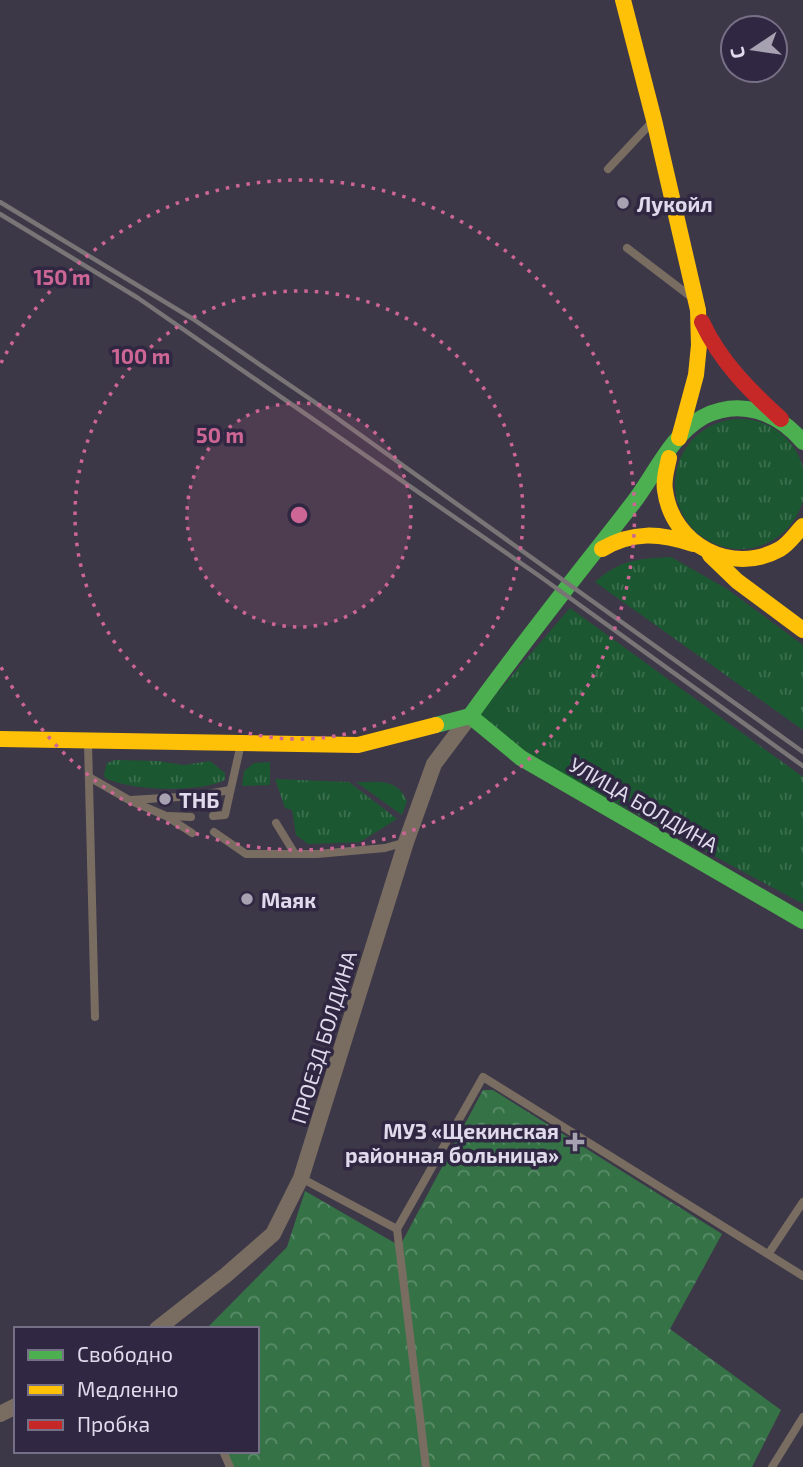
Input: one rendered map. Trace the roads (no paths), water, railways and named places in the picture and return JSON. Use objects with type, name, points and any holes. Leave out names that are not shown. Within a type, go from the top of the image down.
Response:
[{"type":"main road","points":[[623,0],[697,304],[708,337],[721,357],[755,395],[803,442]]},
{"type":"main road","points":[[697,304],[701,343],[699,365],[664,479],[668,509],[683,534],[737,581],[803,630]]},
{"type":"main road","points":[[0,739],[358,745],[470,716],[675,444],[702,418],[730,408],[760,410],[786,423]]},
{"type":"main road","points":[[590,558],[614,540],[652,533],[670,536],[735,560],[765,556],[790,541],[803,526]]},
{"type":"main road","name":"УЛИЦА БОЛДИНА","points":[[470,716],[521,758],[803,921]]},
{"type":"street","name":"ПРОЕЗД БОЛДИНА","points":[[163,1327],[273,1234],[301,1178],[406,842],[435,764],[470,716]]},
{"type":"lane","points":[[608,169],[654,120]]},
{"type":"lane","points":[[627,248],[697,304]]},
{"type":"lane","points":[[88,740],[96,1017]]},
{"type":"lane","points":[[213,816],[225,815],[241,743]]},
{"type":"lane","points":[[89,776],[128,800],[166,816],[192,833]]},
{"type":"lane","points":[[128,800],[196,796],[230,790]]},
{"type":"lane","points":[[166,816],[191,817]]},
{"type":"lane","points":[[276,823],[295,854]]},
{"type":"lane","points":[[214,832],[246,854],[295,854],[385,848],[406,842]]},
{"type":"lane","points":[[426,1467],[397,1229],[483,1077],[803,1276]]},
{"type":"lane","points":[[301,1178],[397,1229]]},
{"type":"lane","points":[[768,1253],[803,1202]]},
{"type":"lane","points":[[772,1467],[803,1417]]},
{"type":"railway","points":[[0,202],[193,319],[313,401],[803,752]]},
{"type":"railway","points":[[0,214],[138,298],[538,575],[803,766]]},
{"type":"place","name":"Лукойл","points":[[623,203]]},
{"type":"place","name":"ТНБ","points":[[165,799]]},
{"type":"place","name":"Маяк","points":[[247,899]]},
{"type":"place","name":"МУЗ «Щекинская районная больница»","points":[[575,1142]]}]
